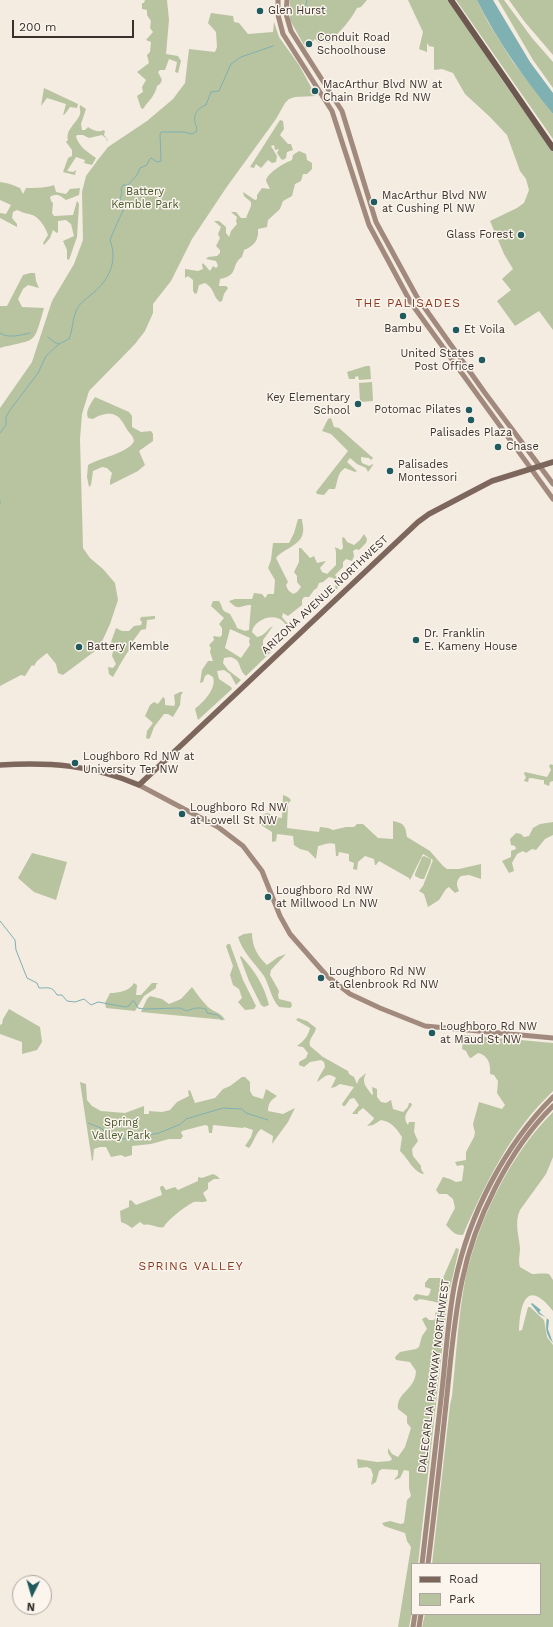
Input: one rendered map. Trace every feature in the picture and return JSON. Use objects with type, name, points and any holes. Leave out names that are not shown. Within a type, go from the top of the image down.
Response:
[{"type":"highway","points":[[451,0],[553,148]]},
{"type":"main road","points":[[278,0],[278,15],[283,34],[326,100],[334,116],[364,214],[373,234],[415,310],[553,500]]},
{"type":"main road","points":[[286,0],[286,14],[291,31],[345,118],[368,199],[380,230],[423,306],[553,484]]},
{"type":"main road","name":"ARIZONA AVENUE NORTHWEST","points":[[139,785],[418,522],[429,514],[486,484],[505,476],[553,462]]},
{"type":"main road","points":[[0,766],[45,764],[75,766],[105,773],[139,785],[218,827],[243,846],[262,871],[280,916],[290,934],[327,976],[350,994],[406,1019],[428,1027],[553,1038]]},
{"type":"main road","name":"DALECARLIA PARKWAY NORTHWEST","points":[[422,1563],[451,1312],[461,1259],[476,1216],[495,1176],[523,1133],[553,1097]]},
{"type":"main road","name":"DALECARLIA PARKWAY NORTHWEST","points":[[428,1563],[456,1313],[466,1261],[483,1215],[502,1176],[528,1137],[553,1106]]},
{"type":"main road","points":[[413,1627],[416,1615]]},
{"type":"main road","points":[[419,1627],[421,1615]]},
{"type":"green space","points":[[145,0],[167,0],[169,20],[166,54],[178,56],[181,61],[178,73],[175,72],[177,62],[169,59],[165,70],[160,70],[158,72],[162,80],[143,109],[141,108],[137,96],[143,92],[142,87],[146,80],[137,72],[149,63],[147,55],[150,52],[151,42],[146,40],[153,32],[150,28],[151,21],[147,15],[147,10],[142,9],[142,3],[144,3]]},
{"type":"green space","points":[[290,0],[367,0],[361,7],[357,8],[348,22],[329,43],[322,41],[319,43],[315,39],[306,49],[290,20]]},
{"type":"green space","points":[[408,0],[449,0],[502,80],[553,152],[553,330],[539,311],[515,326],[497,301],[511,290],[502,279],[513,269],[504,254],[490,221],[524,203],[529,190],[526,179],[520,171],[507,135],[465,94],[453,73],[442,69],[434,70],[434,47],[429,46],[427,43],[427,52],[419,49],[423,32]]},
{"type":"green space","points":[[456,0],[477,0],[488,22],[513,62],[553,114],[553,139]]},
{"type":"green space","points":[[498,0],[504,0],[532,38],[553,62],[553,88],[533,60]]},
{"type":"green space","points":[[509,0],[553,0],[553,55],[524,21]]},
{"type":"green space","name":"Battery Kemble Park","points":[[211,13],[233,16],[234,22],[239,23],[248,34],[273,32],[274,22],[279,37],[299,65],[316,96],[295,97],[289,99],[285,103],[276,119],[226,188],[192,239],[171,281],[153,304],[153,313],[145,331],[135,344],[89,391],[82,414],[80,439],[83,548],[90,558],[103,569],[115,583],[118,600],[110,624],[99,648],[63,675],[58,673],[56,664],[47,653],[37,661],[34,666],[32,665],[25,676],[21,675],[0,686],[0,408],[32,362],[52,301],[74,264],[83,240],[82,192],[86,176],[108,147],[147,121],[173,99],[185,83],[189,49],[215,52],[217,47],[216,32],[208,23]]},
{"type":"green space","points":[[44,88],[78,104],[77,108],[70,107],[63,115],[66,104],[47,98],[41,106]]},
{"type":"green space","points":[[80,105],[86,109],[81,124],[82,130],[85,130],[88,127],[96,131],[103,130],[105,131],[104,135],[108,140],[106,141],[107,139],[102,135],[89,138],[83,135],[77,135],[76,137],[82,147],[96,158],[92,165],[84,163],[85,160],[76,157],[67,171],[73,172],[76,170],[75,175],[63,172],[68,158],[72,156],[72,150],[66,142],[68,140],[68,133],[80,114]]},
{"type":"green space","points":[[280,120],[283,121],[284,129],[280,135],[288,144],[291,144],[293,150],[287,152],[286,158],[283,160],[277,153],[279,149],[275,150],[274,145],[271,146],[277,156],[276,162],[272,163],[268,160],[261,168],[256,164],[254,168],[250,167]]},
{"type":"green space","points":[[299,151],[306,154],[307,160],[312,163],[312,169],[307,174],[303,174],[301,181],[295,184],[292,196],[283,201],[280,209],[268,220],[267,227],[258,229],[257,239],[251,247],[244,250],[242,257],[236,263],[233,272],[230,275],[220,279],[219,286],[226,286],[228,288],[222,301],[220,302],[218,300],[211,288],[205,283],[199,285],[197,293],[195,294],[193,291],[193,280],[188,276],[185,278],[185,269],[198,271],[203,269],[203,263],[210,271],[213,266],[216,268],[218,266],[216,261],[206,259],[208,257],[217,256],[220,253],[220,250],[216,246],[220,238],[218,234],[221,227],[214,221],[219,221],[226,227],[226,233],[229,237],[231,231],[237,224],[237,217],[231,212],[236,212],[241,218],[246,218],[251,206],[251,202],[244,196],[243,192],[255,200],[257,199],[257,195],[262,188],[270,189],[266,181],[269,175],[292,160],[293,155]]},
{"type":"green space","points":[[0,182],[20,188],[23,194],[26,188],[54,185],[56,192],[66,194],[70,189],[80,188],[79,195],[66,200],[57,195],[50,197],[53,203],[52,213],[54,216],[73,215],[77,201],[79,204],[77,237],[69,260],[67,259],[67,250],[63,241],[74,236],[71,224],[66,220],[58,221],[58,232],[57,233],[53,230],[50,238],[44,245],[43,243],[48,235],[39,219],[33,215],[17,210],[13,212],[12,218],[17,224],[17,227],[0,218],[0,213],[6,214],[11,205],[0,200]]},
{"type":"green space","points":[[35,273],[39,288],[28,285],[23,289],[18,299],[22,307],[44,308],[38,329],[32,339],[0,348],[0,306],[7,306],[23,275]]},
{"type":"green space","points":[[370,366],[371,379],[359,380],[358,376],[355,377],[355,379],[349,379],[347,372]]},
{"type":"green space","points":[[372,382],[373,401],[360,402],[359,383]]},
{"type":"green space","points":[[95,397],[129,412],[132,416],[132,427],[141,432],[151,431],[153,434],[153,441],[139,451],[145,465],[138,471],[110,485],[112,473],[107,468],[102,467],[93,471],[91,485],[89,487],[87,477],[88,465],[126,449],[134,441],[122,421],[115,415],[107,414],[93,419],[88,418],[87,415],[90,404]]},
{"type":"green space","points":[[331,418],[334,427],[339,428],[373,458],[371,460],[369,458],[361,457],[362,463],[369,466],[373,465],[368,472],[366,468],[357,464],[350,458],[347,462],[357,471],[355,472],[345,468],[342,470],[335,489],[329,489],[324,495],[317,494],[316,492],[348,451],[331,434],[322,431],[328,419]]},
{"type":"green space","points":[[298,519],[302,519],[302,536],[296,544],[276,558],[288,582],[286,585],[288,590],[293,594],[301,587],[297,582],[297,576],[294,572],[299,562],[299,548],[301,548],[310,558],[314,556],[317,563],[326,561],[320,568],[322,572],[327,574],[336,565],[335,547],[341,550],[343,548],[342,538],[344,537],[347,542],[354,545],[364,534],[367,539],[366,543],[359,550],[356,549],[353,551],[354,556],[352,561],[346,559],[343,562],[343,567],[335,575],[342,583],[336,590],[336,582],[333,578],[329,577],[323,582],[319,583],[317,588],[309,597],[304,597],[302,600],[302,605],[288,616],[283,613],[282,617],[293,630],[291,631],[280,619],[271,617],[259,622],[253,628],[252,632],[257,637],[273,626],[263,640],[263,645],[272,651],[246,676],[234,658],[224,658],[223,663],[228,670],[241,680],[236,685],[230,674],[224,670],[217,671],[219,679],[232,689],[198,720],[195,709],[202,703],[211,691],[214,682],[213,677],[208,674],[205,676],[203,682],[200,683],[202,670],[208,661],[213,661],[210,652],[211,648],[209,645],[214,640],[213,636],[220,637],[222,635],[222,628],[219,624],[224,618],[211,606],[213,601],[219,601],[223,610],[230,614],[237,628],[245,631],[249,630],[251,605],[237,607],[229,601],[235,599],[252,599],[254,593],[262,594],[265,598],[268,594],[274,594],[275,580],[268,568],[271,560],[273,543],[289,543]],"holes":[[[230,629],[250,638],[250,645],[241,658],[225,648]]]},
{"type":"green space","points":[[155,616],[155,619],[147,620],[146,629],[141,630],[133,641],[141,647],[134,646],[132,648],[113,677],[109,674],[108,667],[113,668],[116,664],[112,656],[114,647],[111,642],[116,628],[122,631],[129,631],[134,626],[141,625],[141,617]]},
{"type":"green space","points":[[183,692],[181,695],[180,705],[173,717],[168,714],[164,714],[154,727],[150,738],[146,738],[147,731],[153,723],[145,716],[150,705],[154,702],[158,704],[163,697],[165,699],[165,705],[174,706],[174,695]]},
{"type":"green space","points":[[551,764],[553,765],[553,781],[550,782],[549,786],[544,784],[544,780],[529,778],[528,782],[524,781],[526,777],[524,774],[525,772],[547,777],[551,770],[549,766]]},
{"type":"green space","points":[[283,795],[291,800],[288,804],[287,828],[319,832],[320,827],[333,830],[363,824],[378,838],[393,839],[393,821],[402,824],[405,827],[407,837],[430,851],[447,869],[459,869],[481,864],[481,879],[469,875],[461,876],[457,883],[459,891],[455,893],[449,887],[439,900],[428,907],[424,894],[419,891],[423,886],[433,860],[423,854],[410,880],[379,861],[375,865],[374,859],[365,856],[358,862],[357,870],[353,869],[354,863],[349,861],[349,854],[339,852],[338,856],[336,856],[335,844],[333,843],[318,846],[316,859],[308,851],[300,849],[294,845],[293,836],[277,834],[276,841],[272,842],[272,832],[258,823],[264,814],[268,813],[274,817],[282,818]]},
{"type":"green space","points":[[553,822],[553,835],[545,839],[536,850],[532,849],[526,853],[523,851],[517,854],[512,863],[514,871],[509,873],[502,861],[511,857],[511,851],[516,849],[515,846],[511,845],[510,839],[516,833],[521,834],[524,837],[529,836],[533,828],[540,824]]},
{"type":"green space","points":[[32,853],[67,862],[56,900],[34,892],[18,878]]},
{"type":"green space","points":[[424,856],[431,859],[431,862],[424,879],[421,879],[415,876],[415,874],[422,857]]},
{"type":"green space","points":[[252,933],[256,950],[260,958],[267,965],[278,957],[286,954],[271,970],[270,975],[279,991],[279,999],[291,1002],[292,1006],[290,1008],[279,1007],[276,1004],[264,976],[240,943],[238,937],[244,934]]},
{"type":"green space","points":[[230,944],[243,980],[256,1006],[254,1009],[245,1010],[238,1002],[242,998],[239,989],[233,985],[230,975],[233,966],[226,946]]},
{"type":"green space","points":[[241,956],[251,967],[258,979],[269,1005],[264,1007],[261,1005],[249,981],[240,957]]},
{"type":"green space","points":[[134,983],[137,985],[136,995],[141,995],[152,983],[158,983],[156,988],[144,996],[135,1011],[106,1008],[105,1003],[110,993],[127,990]]},
{"type":"green space","points":[[192,987],[208,1007],[220,1014],[225,1020],[141,1012],[150,996],[162,999],[169,1004],[181,999]]},
{"type":"green space","points":[[9,1009],[40,1027],[42,1042],[37,1050],[22,1054],[22,1042],[0,1034],[0,1025],[2,1024],[3,1019]]},
{"type":"green space","points":[[298,1018],[307,1021],[316,1028],[310,1041],[310,1046],[323,1057],[348,1071],[349,1074],[354,1077],[357,1084],[359,1079],[366,1073],[364,1079],[365,1084],[372,1095],[372,1087],[377,1089],[377,1097],[381,1102],[386,1103],[391,1100],[393,1109],[403,1112],[408,1107],[409,1103],[411,1103],[412,1105],[408,1110],[405,1119],[408,1125],[409,1122],[415,1122],[414,1132],[418,1141],[412,1149],[413,1156],[421,1166],[424,1174],[417,1171],[400,1151],[402,1137],[393,1126],[388,1122],[381,1120],[373,1125],[367,1126],[374,1118],[363,1108],[358,1112],[358,1114],[352,1114],[359,1105],[354,1098],[350,1099],[345,1106],[343,1106],[342,1104],[354,1087],[340,1084],[331,1088],[336,1078],[330,1075],[317,1082],[325,1067],[324,1062],[321,1060],[310,1062],[304,1067],[299,1065],[299,1062],[306,1058],[308,1053],[303,1047],[297,1046],[305,1038],[310,1028],[296,1020]]},
{"type":"green space","points":[[463,1036],[553,1043],[553,1091],[538,1106],[512,1140],[481,1196],[463,1235],[458,1235],[446,1225],[455,1208],[453,1199],[447,1194],[439,1194],[436,1190],[443,1177],[456,1182],[462,1181],[464,1166],[457,1166],[455,1162],[466,1160],[466,1152],[475,1133],[473,1124],[479,1102],[502,1109],[505,1105],[497,1093],[498,1081],[494,1075],[490,1074],[488,1060],[478,1053],[471,1058],[466,1051],[462,1049]]},
{"type":"green space","name":"Spring Valley Park","points":[[242,1077],[245,1077],[250,1082],[250,1091],[253,1096],[263,1099],[266,1089],[277,1096],[270,1102],[268,1111],[283,1114],[295,1108],[288,1122],[272,1144],[273,1136],[261,1129],[257,1133],[249,1148],[245,1146],[251,1137],[253,1130],[244,1127],[213,1125],[212,1133],[209,1133],[208,1126],[205,1125],[182,1131],[181,1133],[183,1136],[181,1139],[169,1139],[151,1144],[132,1146],[132,1155],[125,1157],[121,1155],[111,1157],[106,1147],[100,1147],[94,1149],[92,1161],[80,1082],[86,1084],[87,1100],[92,1106],[101,1111],[125,1113],[144,1106],[144,1114],[149,1114],[149,1111],[162,1112],[170,1110],[177,1102],[189,1096],[188,1091],[190,1090],[195,1103],[215,1098],[223,1089],[230,1086]]},
{"type":"green space","points":[[553,1112],[553,1157],[546,1174],[518,1215],[517,1224],[520,1248],[519,1260],[520,1267],[532,1274],[549,1274],[553,1280],[553,1311],[544,1301],[537,1296],[531,1295],[523,1304],[519,1331],[522,1330],[528,1307],[530,1307],[544,1320],[547,1337],[553,1345],[553,1627],[422,1627],[425,1615],[541,1615],[541,1563],[432,1563],[452,1396],[457,1338],[465,1281],[470,1259],[497,1190],[509,1169],[537,1129]]},
{"type":"green space","points":[[213,1174],[220,1179],[214,1179],[208,1183],[208,1189],[203,1193],[207,1201],[191,1203],[173,1217],[164,1227],[144,1225],[140,1222],[132,1228],[121,1222],[120,1211],[129,1207],[129,1201],[131,1200],[136,1205],[162,1195],[160,1188],[161,1186],[163,1186],[166,1190],[175,1187],[178,1190],[198,1181],[198,1177],[202,1178]]},
{"type":"green space","points":[[456,1248],[459,1249],[448,1297],[418,1563],[411,1563],[411,1615],[409,1627],[398,1627],[411,1547],[407,1541],[405,1533],[384,1526],[382,1523],[390,1521],[401,1524],[404,1523],[407,1500],[411,1496],[409,1488],[409,1471],[404,1470],[400,1478],[394,1480],[398,1475],[398,1470],[382,1469],[379,1471],[376,1482],[371,1485],[373,1475],[371,1469],[367,1467],[358,1468],[357,1459],[377,1462],[390,1461],[392,1459],[388,1453],[388,1448],[392,1454],[398,1457],[405,1447],[411,1428],[407,1423],[407,1416],[398,1409],[398,1403],[415,1378],[416,1371],[410,1362],[396,1360],[395,1357],[400,1352],[419,1347],[422,1336],[427,1329],[422,1319],[426,1317],[429,1320],[434,1320],[436,1317],[435,1314],[439,1308],[439,1303],[421,1299],[417,1301],[413,1298],[416,1294],[429,1295],[431,1289],[425,1287],[425,1283],[429,1278],[443,1278]]},
{"type":"water","points":[[477,0],[493,0],[530,62],[553,93],[553,114],[512,59],[493,30]]},
{"type":"water","points":[[532,1303],[541,1310],[539,1312],[546,1317],[539,1314],[531,1304]]},
{"type":"water","points":[[547,1318],[549,1320],[548,1329],[553,1343],[547,1331]]},
{"type":"waterway","points":[[304,14],[307,0]]},
{"type":"waterway","points":[[0,433],[6,425],[6,417],[10,410],[38,373],[46,356],[59,344],[69,339],[77,309],[98,289],[107,277],[113,256],[110,240],[123,211],[120,198],[123,185],[128,185],[137,175],[140,168],[147,165],[151,158],[157,162],[161,161],[161,132],[184,132],[192,134],[196,132],[197,128],[195,117],[197,111],[206,105],[211,92],[219,91],[231,64],[241,57],[273,46]]},
{"type":"waterway","points":[[0,333],[7,336],[30,333]]},
{"type":"waterway","points":[[48,337],[59,344]]},
{"type":"waterway","points":[[0,921],[15,940],[16,950],[27,978],[37,983],[39,988],[52,989],[57,995],[62,995],[67,1001],[75,1002],[84,999],[91,1005],[98,1002],[126,1007],[134,1001],[138,1008],[144,1009],[180,1008],[187,1011],[201,1008],[206,1009],[207,1013],[218,1015],[222,1020]]},
{"type":"waterway","points":[[88,1123],[101,1128],[113,1138],[141,1140],[149,1135],[159,1133],[181,1124],[186,1119],[223,1108],[242,1109],[246,1113],[268,1120]]},
{"type":"place","name":"Glen Hurst","points":[[260,11]]},
{"type":"place","name":"Conduit Road Schoolhouse","points":[[309,44]]},
{"type":"place","name":"MacArthur Blvd NW at Chain Bridge Rd NW","points":[[315,91]]},
{"type":"place","name":"MacArthur Blvd NW at Cushing Pl NW","points":[[374,202]]},
{"type":"place","name":"Glass Forest","points":[[521,235]]},
{"type":"place","name":"Bambu","points":[[403,316]]},
{"type":"place","name":"Et Voila","points":[[456,330]]},
{"type":"place","name":"United States Post Office","points":[[482,360]]},
{"type":"place","name":"Key Elementary School","points":[[358,404]]},
{"type":"place","name":"Potomac Pilates","points":[[469,410]]},
{"type":"place","name":"Palisades Plaza","points":[[471,420]]},
{"type":"place","name":"Chase","points":[[498,447]]},
{"type":"place","name":"Palisades Montessori","points":[[390,471]]},
{"type":"place","name":"Dr. Franklin E. Kameny House","points":[[416,640]]},
{"type":"place","name":"Battery Kemble","points":[[79,647]]},
{"type":"place","name":"Loughboro Rd NW at University Ter NW","points":[[75,763]]},
{"type":"place","name":"Loughboro Rd NW at Lowell St NW","points":[[182,814]]},
{"type":"place","name":"Loughboro Rd NW at Millwood Ln NW","points":[[268,897]]},
{"type":"place","name":"Loughboro Rd NW at Glenbrook Rd NW","points":[[321,978]]},
{"type":"place","name":"Loughboro Rd NW at Maud St NW","points":[[432,1033]]},
{"type":"district","name":"THE PALISADES","points":[[408,303]]},
{"type":"district","name":"SPRING VALLEY","points":[[191,1266]]}]
